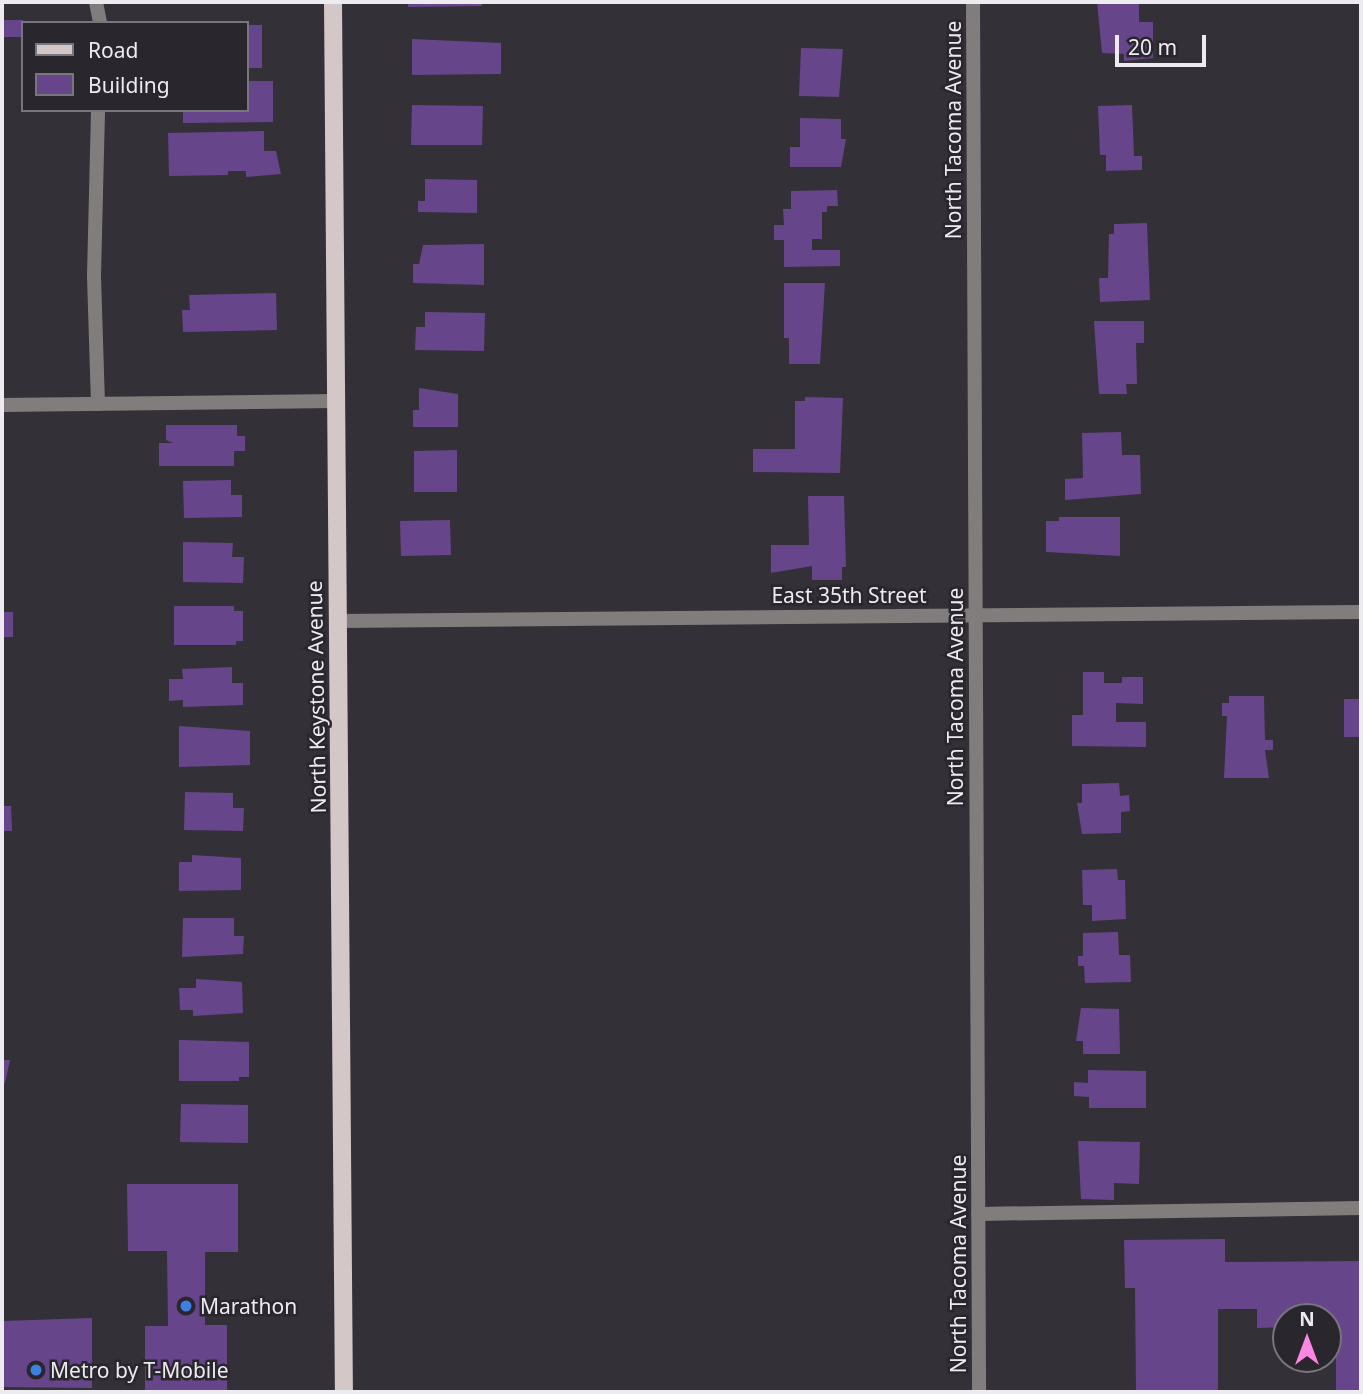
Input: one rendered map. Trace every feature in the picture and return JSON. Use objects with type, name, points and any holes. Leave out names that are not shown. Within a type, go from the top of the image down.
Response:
[{"type":"main road","name":"North Keystone Avenue","points":[[333,2],[344,1392]]},
{"type":"street","points":[[96,2],[100,21]]},
{"type":"street","name":"North Tacoma Avenue","points":[[973,2],[979,1392]]},
{"type":"street","points":[[98,112],[94,275],[98,404]]},
{"type":"street","points":[[2,405],[336,401]]},
{"type":"street","name":"East 35th Street","points":[[338,621],[1361,612]]},
{"type":"street","points":[[978,1214],[1361,1208]]},
{"type":"building","points":[[408,2],[482,2],[482,6],[408,7]]},
{"type":"building","points":[[1097,2],[1139,2],[1139,22],[1153,22],[1153,58],[1124,61],[1124,54],[1102,53]]},
{"type":"building","points":[[2,20],[23,20],[21,37],[2,37]]},
{"type":"building","points":[[248,25],[262,25],[262,68],[248,68]]},
{"type":"building","points":[[412,39],[501,43],[501,74],[412,75]]},
{"type":"building","points":[[801,48],[843,49],[839,97],[799,96]]},
{"type":"building","points":[[248,81],[273,81],[273,122],[183,123],[183,112],[248,112]]},
{"type":"building","points":[[412,105],[483,106],[482,145],[411,145]]},
{"type":"building","points":[[1132,105],[1134,156],[1142,156],[1142,170],[1106,171],[1106,155],[1100,155],[1098,106]]},
{"type":"building","points":[[800,118],[841,119],[841,139],[846,139],[841,167],[790,167],[790,147],[800,147]]},
{"type":"building","points":[[264,131],[264,151],[276,151],[281,174],[246,177],[246,171],[228,171],[228,175],[169,176],[168,133]]},
{"type":"building","points":[[425,179],[477,180],[477,213],[418,212],[418,201],[425,201]]},
{"type":"building","points":[[837,190],[838,206],[827,206],[827,212],[822,212],[822,239],[812,239],[812,250],[840,250],[840,266],[784,267],[784,240],[774,240],[774,225],[784,225],[783,209],[791,209],[791,191]]},
{"type":"building","points":[[1147,223],[1150,300],[1100,302],[1099,278],[1108,278],[1109,234],[1114,234],[1114,224]]},
{"type":"building","points":[[484,244],[484,285],[413,283],[413,264],[419,264],[423,245]]},
{"type":"building","points":[[784,283],[825,283],[820,364],[789,364],[789,338],[784,338]]},
{"type":"building","points":[[276,293],[277,330],[183,332],[182,310],[190,310],[189,295]]},
{"type":"building","points":[[425,312],[485,313],[484,351],[415,350],[416,327],[425,327]]},
{"type":"building","points":[[1094,321],[1144,321],[1144,343],[1136,343],[1137,384],[1126,384],[1127,394],[1099,394]]},
{"type":"building","points":[[419,388],[458,394],[458,427],[413,427],[413,410],[419,410]]},
{"type":"building","points":[[805,397],[843,398],[840,473],[753,472],[753,449],[795,449],[795,401],[805,401]]},
{"type":"building","points":[[166,425],[237,425],[237,436],[245,436],[245,451],[234,451],[234,466],[159,466],[159,443],[173,443],[166,440]]},
{"type":"building","points":[[1121,432],[1122,455],[1140,455],[1141,494],[1065,500],[1065,479],[1083,478],[1082,433]]},
{"type":"building","points":[[457,450],[457,492],[414,492],[414,451]]},
{"type":"building","points":[[231,480],[231,495],[242,495],[242,517],[184,518],[183,481]]},
{"type":"building","points":[[808,496],[844,496],[846,567],[842,567],[842,580],[812,580],[812,566],[771,573],[771,545],[809,545]]},
{"type":"building","points":[[4,497],[4,527],[2,527]]},
{"type":"building","points":[[1059,517],[1120,517],[1120,556],[1046,552],[1046,521],[1059,521]]},
{"type":"building","points":[[450,520],[451,555],[401,556],[400,521]]},
{"type":"building","points":[[183,542],[233,543],[232,557],[244,557],[243,583],[183,582]]},
{"type":"building","points":[[174,606],[234,606],[234,611],[243,611],[243,641],[236,641],[236,645],[174,645]]},
{"type":"building","points":[[2,612],[13,612],[13,637],[2,637]]},
{"type":"building","points":[[232,667],[232,683],[243,683],[243,705],[183,707],[183,700],[169,701],[169,679],[183,679],[182,669]]},
{"type":"building","points":[[1083,672],[1104,672],[1104,683],[1122,683],[1122,677],[1143,677],[1143,704],[1116,703],[1116,722],[1146,722],[1146,747],[1072,746],[1072,715],[1083,715]]},
{"type":"building","points":[[1229,696],[1264,696],[1265,740],[1273,740],[1273,750],[1265,750],[1269,778],[1224,778],[1227,716],[1222,716],[1222,703],[1229,703]]},
{"type":"building","points":[[1344,699],[1361,699],[1361,737],[1344,737]]},
{"type":"building","points":[[179,726],[250,731],[250,765],[179,767]]},
{"type":"building","points":[[1119,783],[1120,796],[1129,795],[1130,811],[1121,812],[1121,833],[1082,834],[1077,803],[1082,803],[1082,784]]},
{"type":"building","points":[[185,792],[233,793],[233,808],[244,808],[243,831],[184,830]]},
{"type":"building","points":[[2,806],[11,806],[12,831],[2,831]]},
{"type":"building","points":[[192,855],[241,858],[241,890],[179,891],[179,862],[192,862]]},
{"type":"building","points":[[1117,869],[1118,880],[1125,880],[1126,919],[1092,921],[1092,905],[1083,905],[1082,870]]},
{"type":"building","points":[[183,918],[234,918],[234,936],[244,936],[243,954],[182,957]]},
{"type":"building","points":[[1118,932],[1119,955],[1130,955],[1131,982],[1085,983],[1084,966],[1078,966],[1078,956],[1083,956],[1083,933]]},
{"type":"building","points":[[196,979],[242,982],[243,1013],[193,1016],[193,1010],[180,1010],[179,988],[196,988]]},
{"type":"building","points":[[1081,1008],[1119,1009],[1120,1054],[1083,1054],[1083,1041],[1076,1041]]},
{"type":"building","points":[[179,1040],[249,1042],[249,1077],[239,1077],[239,1081],[179,1081]]},
{"type":"building","points":[[2,1060],[10,1060],[5,1083],[2,1083]]},
{"type":"building","points":[[1088,1070],[1146,1071],[1146,1108],[1089,1108],[1089,1097],[1074,1096],[1074,1082],[1088,1083]]},
{"type":"building","points":[[181,1104],[248,1105],[248,1143],[180,1142]]},
{"type":"building","points":[[1078,1141],[1140,1142],[1139,1184],[1114,1183],[1114,1200],[1081,1199]]},
{"type":"building","name":"Marathon","points":[[127,1184],[238,1184],[238,1252],[205,1252],[205,1325],[227,1325],[227,1392],[145,1392],[145,1326],[168,1326],[167,1251],[128,1251]]},
{"type":"building","points":[[1225,1239],[1225,1262],[1361,1261],[1361,1392],[1336,1392],[1336,1373],[1342,1373],[1342,1303],[1272,1303],[1272,1327],[1257,1328],[1257,1309],[1218,1309],[1218,1392],[1136,1392],[1135,1288],[1125,1288],[1124,1240]]},
{"type":"building","points":[[92,1318],[92,1388],[2,1387],[2,1321]]},
{"type":"place","name":"Marathon","points":[[186,1306]]},
{"type":"place","name":"Metro by T-Mobile","points":[[36,1370]]}]
